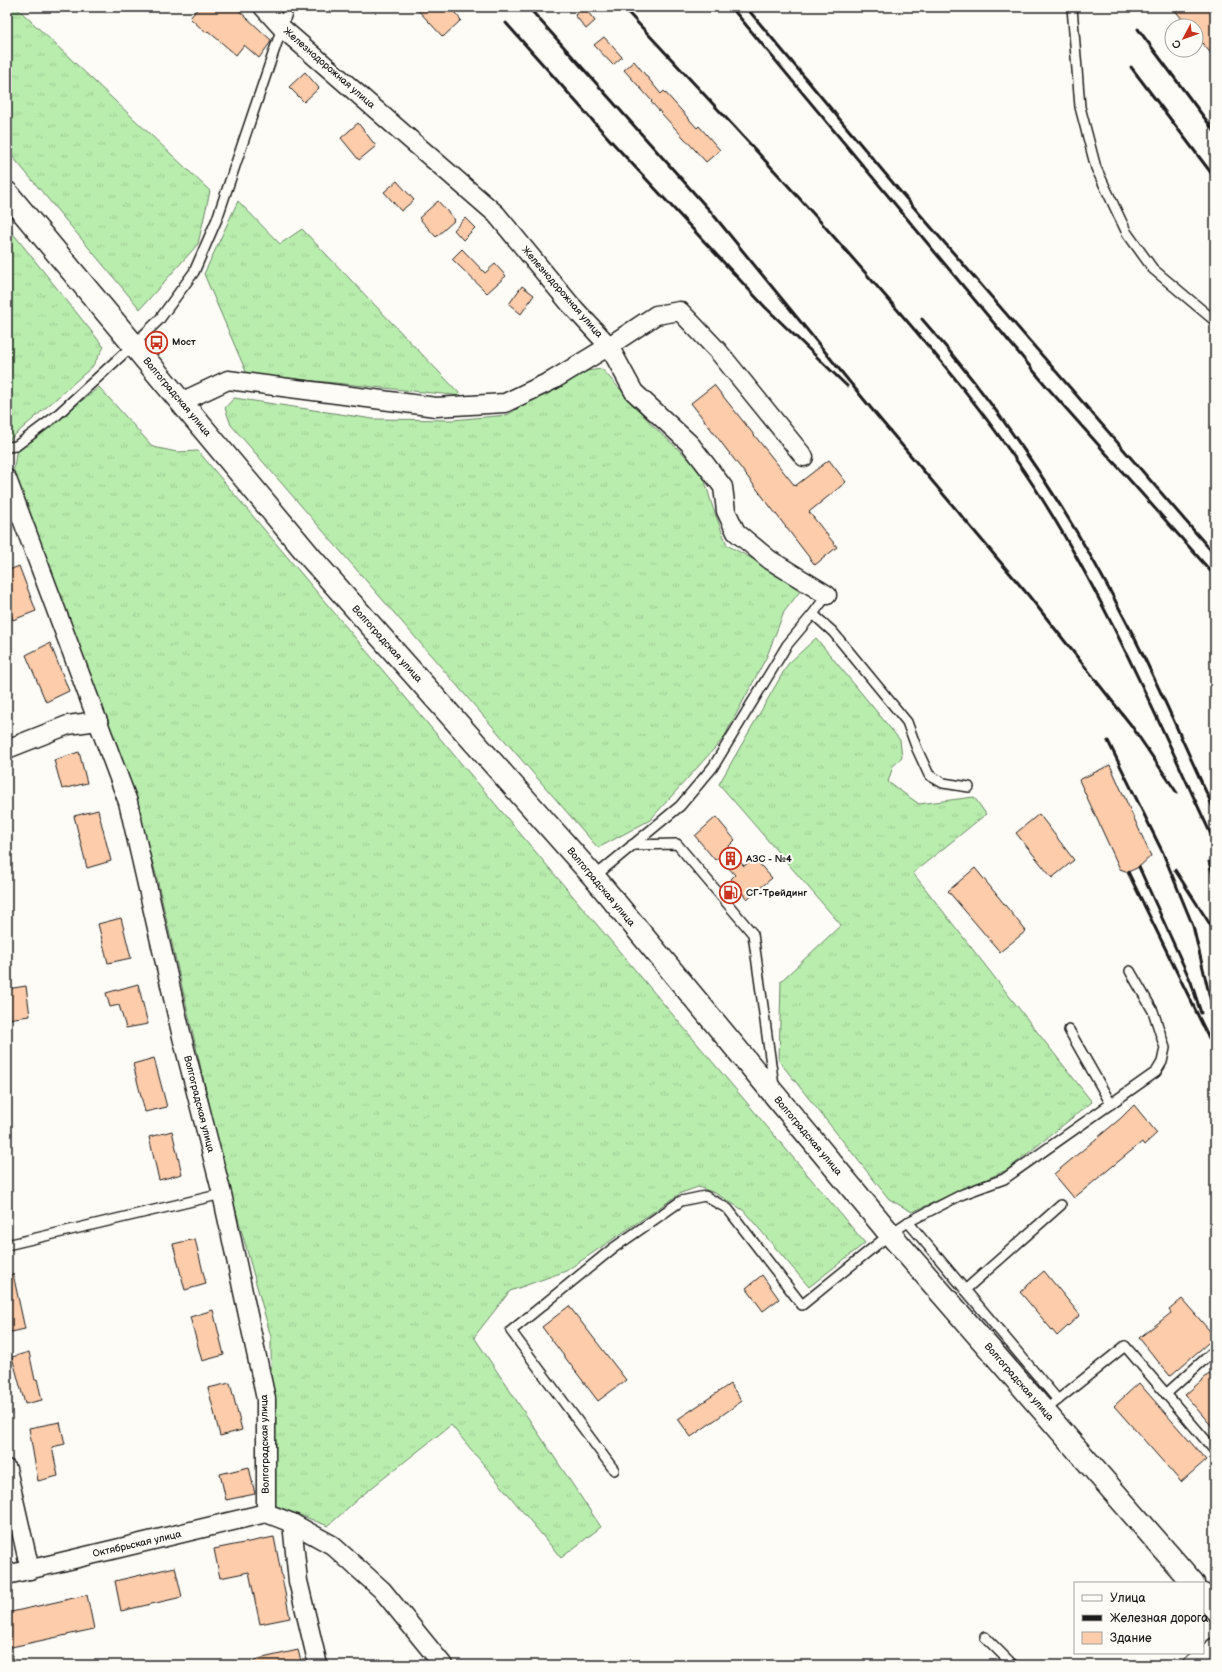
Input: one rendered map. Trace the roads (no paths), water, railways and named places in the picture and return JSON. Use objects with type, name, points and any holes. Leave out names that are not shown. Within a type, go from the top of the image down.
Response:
[{"type":"main road","name":"Волгоградская улица","points":[[7,193],[311,558],[594,877],[890,1234],[1051,1406],[1192,1582]]},
{"type":"main road","points":[[1204,1596],[1215,1609]]},
{"type":"street","name":"Железнодорожная улица","points":[[263,7],[282,28],[496,214],[570,304],[609,346],[634,392],[690,444],[723,487],[726,511],[736,532],[770,560],[827,594]]},
{"type":"street","points":[[181,402],[228,380],[436,407],[505,402],[553,380],[656,315],[680,311],[718,351],[804,457]]},
{"type":"street","name":"Волгоградская улица","points":[[7,479],[128,802],[182,1036],[222,1194],[266,1398],[266,1513]]},
{"type":"street","points":[[7,749],[68,724],[98,721]]},
{"type":"street","points":[[7,1469],[30,1570]]},
{"type":"street","points":[[266,1513],[292,1523],[332,1545],[382,1590],[444,1665]]},
{"type":"street","name":"Октябрьская улица","points":[[7,1575],[266,1513]]},
{"type":"street","points":[[292,1523],[298,1581],[318,1665]]},
{"type":"street","points":[[1192,1665],[1215,1647]]},
{"type":"lane","points":[[7,447],[16,446],[56,416],[133,345],[159,320],[194,272],[218,219],[289,7]]},
{"type":"lane","points":[[1072,7],[1080,107],[1096,168],[1127,233],[1153,269],[1215,321]]},
{"type":"lane","points":[[594,877],[680,806],[713,767],[786,645],[813,614],[827,594]]},
{"type":"lane","points":[[813,614],[832,632],[907,722],[929,775],[943,784],[969,787]]},
{"type":"lane","points":[[632,845],[677,844],[753,934],[775,1096]]},
{"type":"lane","points":[[614,1470],[511,1331],[612,1249],[681,1201],[705,1196],[728,1209],[802,1305],[890,1234],[908,1222],[964,1194],[1004,1179],[1156,1072],[1162,1062],[1165,1048],[1153,1011],[1130,971]]},
{"type":"lane","points":[[1069,1030],[1111,1104]]},
{"type":"lane","points":[[7,1245],[222,1194]]},
{"type":"lane","points":[[965,1290],[1061,1205]]},
{"type":"lane","points":[[908,1222],[965,1290],[1051,1406],[1125,1346],[1215,1451]]},
{"type":"lane","points":[[1166,1394],[1215,1350]]},
{"type":"lane","points":[[985,1637],[1013,1665]]},
{"type":"railway","points":[[623,7],[754,148],[850,255],[943,364],[1001,439],[1037,491],[1087,576],[1132,664],[1215,843]]},
{"type":"railway","points":[[731,7],[1047,387],[1215,576]]},
{"type":"railway","points":[[746,7],[898,189],[1215,555]]},
{"type":"railway","points":[[530,9],[711,212],[879,418],[1029,596],[1131,725],[1177,793]]},
{"type":"railway","points":[[506,23],[610,140],[765,307],[847,386]]},
{"type":"railway","points":[[1138,29],[1215,132]]},
{"type":"railway","points":[[1131,67],[1215,178]]},
{"type":"railway","points":[[922,319],[952,354],[1009,428],[1061,506],[1085,546],[1140,650],[1215,811]]},
{"type":"railway","points":[[1108,741],[1163,853],[1193,926],[1215,1019]]},
{"type":"railway","points":[[1209,862],[1215,881]]},
{"type":"railway","points":[[1139,867],[1191,982],[1201,1013]]},
{"type":"railway","points":[[1175,870],[1215,932]]},
{"type":"railway","points":[[1128,872],[1210,1040],[1215,1056]]},
{"type":"place","name":"Мост","points":[[156,342]]},
{"type":"place","name":"АЗС - №4","points":[[730,859]]},
{"type":"place","name":"СГ-Трейдинг","points":[[730,893]]}]
